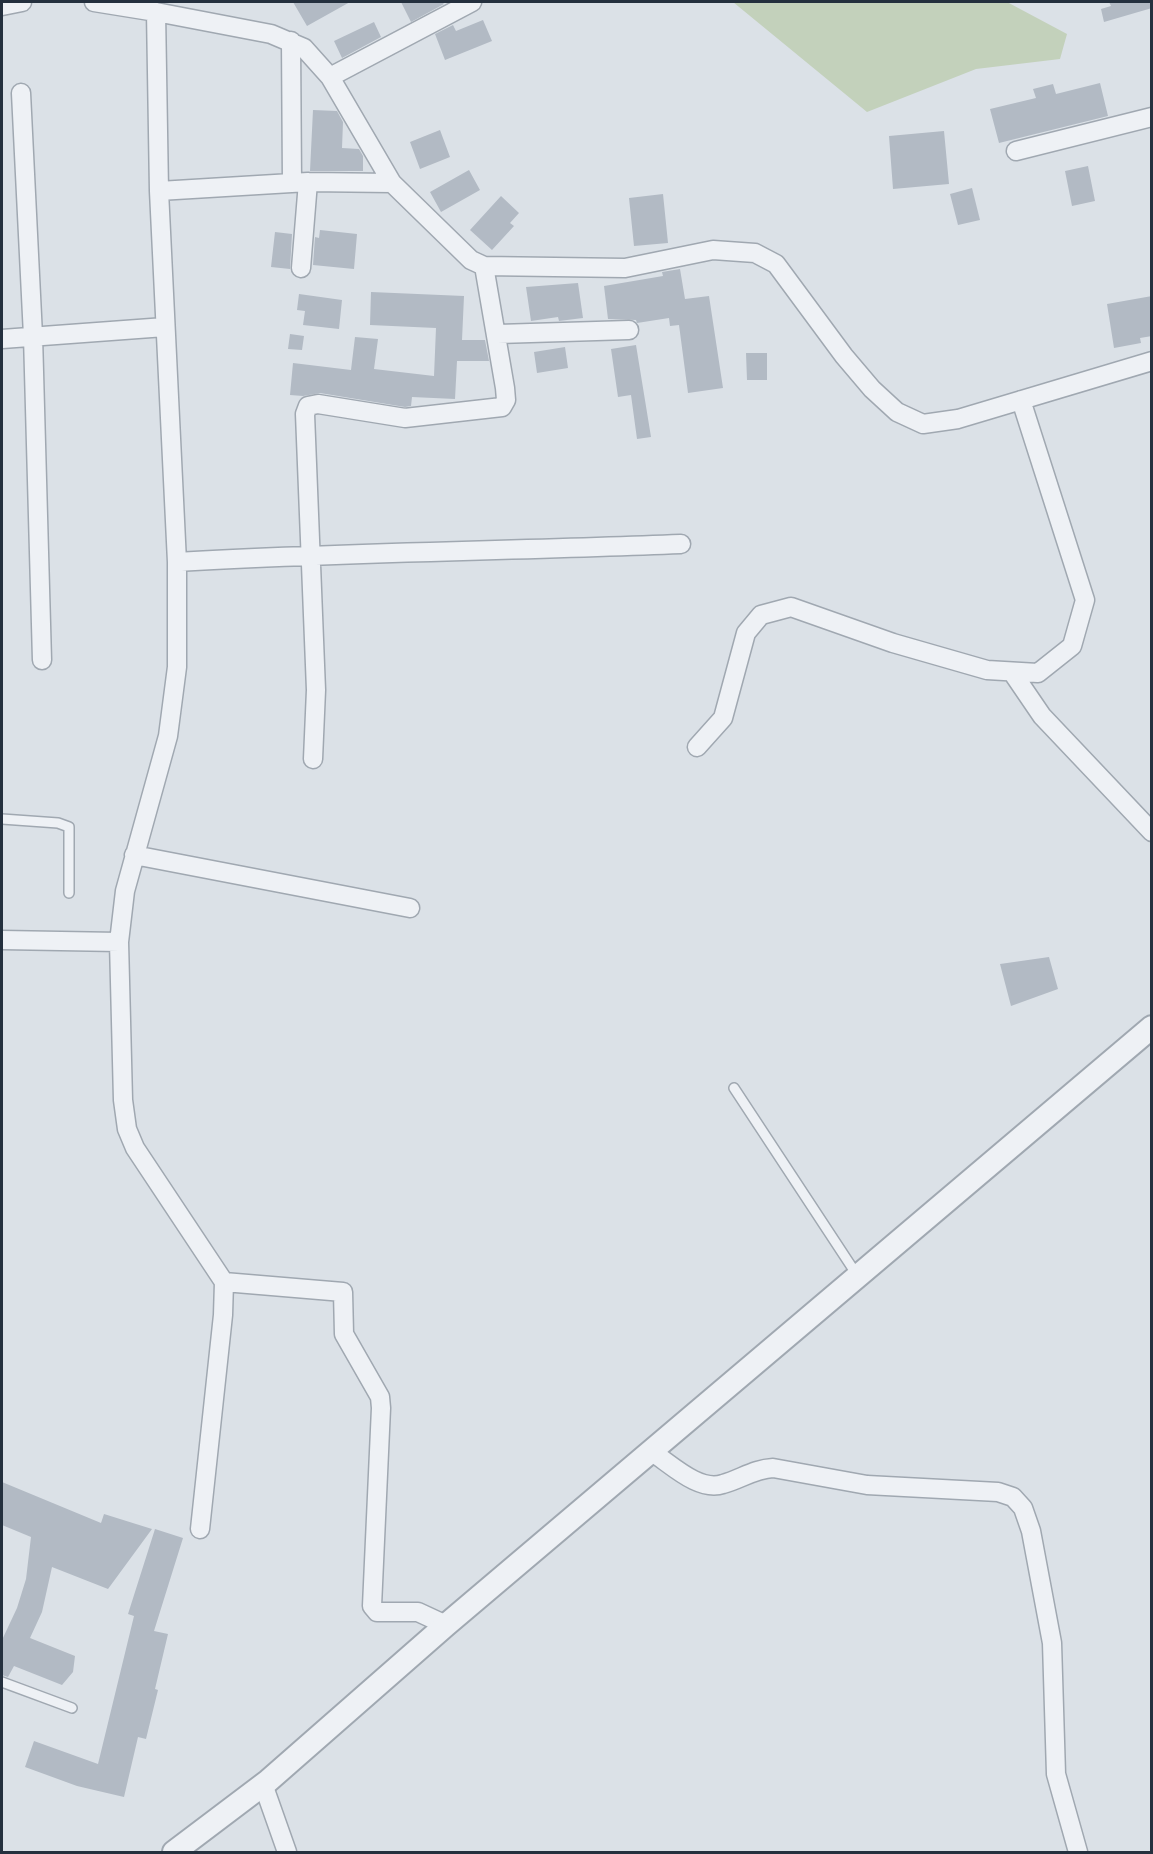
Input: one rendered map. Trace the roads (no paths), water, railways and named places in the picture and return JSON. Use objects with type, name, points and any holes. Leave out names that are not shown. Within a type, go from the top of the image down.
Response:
[{"type":"street","points":[[2,6],[22,2]]},
{"type":"street","points":[[94,2],[271,34],[304,48],[330,76],[392,183],[471,260],[484,266],[625,268],[713,250],[755,253],[776,264],[844,356],[897,412],[924,424],[957,420],[1152,361]]},
{"type":"street","points":[[330,76],[472,2]]},
{"type":"street","points":[[156,12],[159,191],[177,562],[177,667],[173,709],[125,891],[119,942],[123,1100],[127,1129],[144,1163],[224,1282],[223,1316],[200,1529]]},
{"type":"street","points":[[291,41],[300,183],[302,268]]},
{"type":"street","points":[[21,93],[33,336],[42,660]]},
{"type":"street","points":[[1016,151],[1152,117]]},
{"type":"street","points":[[159,191],[300,183],[392,183]]},
{"type":"street","points":[[313,759],[316,690],[304,423],[308,406],[318,404],[405,418],[502,407],[506,400],[505,388],[498,334],[484,266]]},
{"type":"street","points":[[2,339],[165,327]]},
{"type":"street","points":[[498,334],[629,330]]},
{"type":"street","points":[[698,747],[723,718],[746,633],[761,615],[791,607],[924,652],[987,670],[1038,673],[1072,646],[1085,600],[1021,400]]},
{"type":"street","points":[[177,562],[311,554],[681,544]]},
{"type":"street","points":[[1012,672],[1042,716],[1152,832]]},
{"type":"street","points":[[134,855],[410,908]]},
{"type":"street","points":[[2,940],[119,942]]},
{"type":"street","points":[[174,1852],[263,1784],[446,1624],[1152,1027]]},
{"type":"street","points":[[224,1282],[343,1292],[344,1334],[380,1397],[372,1606],[378,1612],[418,1612],[446,1624]]},
{"type":"street","points":[[652,1452],[697,1481],[710,1486],[723,1484],[760,1469],[773,1468],[867,1485],[980,1490],[1013,1497],[1023,1508],[1031,1531],[1049,1622],[1053,1659],[1056,1774],[1078,1852]]},
{"type":"street","points":[[263,1784],[287,1852]]},
{"type":"lane","points":[[2,819],[58,823],[69,827],[69,893]]},
{"type":"lane","points":[[734,1088],[859,1276]]},
{"type":"lane","points":[[2,1682],[72,1708]]}]
